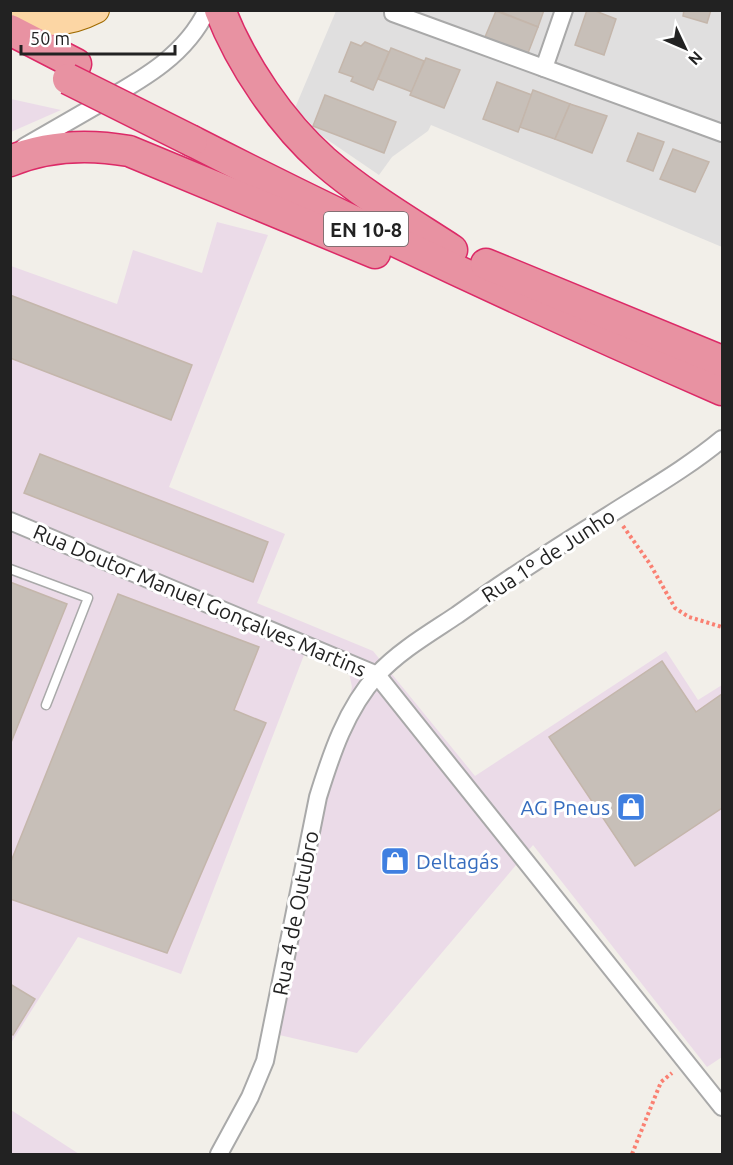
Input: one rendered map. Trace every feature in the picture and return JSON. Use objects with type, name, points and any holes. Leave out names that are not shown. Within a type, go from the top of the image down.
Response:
[{"type":"highway","points":[[220,10],[228,31],[250,70],[285,119],[323,160],[362,190],[452,250]]},
{"type":"highway","name":"EN 10-8","points":[[10,30],[72,71],[195,133],[323,189],[452,250],[723,361]]},
{"type":"highway","name":"EN 10-8","points":[[10,50],[72,71]]},
{"type":"highway","name":"EN 10-8","points":[[195,133],[316,205],[543,312],[723,390]]},
{"type":"highway","points":[[10,161],[50,149],[98,146],[129,151],[500,304],[543,312]]},
{"type":"main road","points":[[10,15],[50,23],[80,18],[96,10]]},
{"type":"street","points":[[10,155],[142,79],[171,58],[189,40],[207,10]]},
{"type":"street","points":[[544,68],[564,10]]},
{"type":"street","points":[[393,12],[723,134]]},
{"type":"street","name":"Rua 1º de Junho","points":[[377,675],[397,656],[514,574],[655,488],[723,439]]},
{"type":"street","name":"Rua Doutor Manuel Gonçalves Martins","points":[[10,521],[377,675],[723,1107]]},
{"type":"street","name":"Rua 4 de Outubro","points":[[219,1155],[250,1097],[265,1061],[318,797],[330,759],[356,703],[377,675]]},
{"type":"lane","points":[[10,569],[88,598],[46,705]]},
{"type":"path","points":[[614,512],[650,564],[675,608],[689,617],[723,627]]},
{"type":"path","points":[[632,1155],[661,1082],[686,1061]]},
{"type":"shaded area","points":[[336,11],[722,11],[722,247],[431,125],[428,131],[392,157],[379,175],[316,132],[295,108]]},
{"type":"shaded area","points":[[11,99],[61,110],[11,132]]},
{"type":"shaded area","points":[[217,222],[268,235],[169,487],[285,534],[257,603],[373,651],[475,776],[666,651],[698,700],[722,685],[722,1057],[707,1067],[533,845],[357,1053],[275,1034],[352,687],[349,673],[304,655],[181,974],[78,937],[11,1043],[11,266],[117,304],[133,250],[202,273]]},
{"type":"shaded area","points":[[11,1110],[79,1154],[11,1154]]},
{"type":"building","points":[[496,10],[544,10],[538,27]]},
{"type":"building","points":[[587,10],[616,19],[604,55],[575,45]]},
{"type":"building","points":[[684,10],[711,10],[707,23],[683,16]]},
{"type":"building","points":[[496,11],[538,27],[528,53],[485,37]]},
{"type":"building","points":[[351,42],[361,46],[365,42],[389,52],[373,90],[351,81],[353,77],[339,72]]},
{"type":"building","points":[[391,48],[424,61],[412,92],[378,79]]},
{"type":"building","points":[[426,58],[460,70],[444,108],[410,95]]},
{"type":"building","points":[[497,82],[532,95],[518,132],[483,119]]},
{"type":"building","points":[[533,90],[570,104],[555,139],[520,127]]},
{"type":"building","points":[[325,95],[396,122],[384,153],[313,126]]},
{"type":"building","points":[[570,104],[607,116],[592,153],[555,139]]},
{"type":"building","points":[[638,133],[664,142],[653,171],[627,161]]},
{"type":"building","points":[[673,149],[709,162],[695,192],[660,179]]},
{"type":"building","points":[[10,295],[192,365],[171,420],[10,358]]},
{"type":"building","points":[[40,454],[268,542],[253,582],[24,493]]},
{"type":"building","points":[[10,582],[67,604],[10,745]]},
{"type":"building","points":[[118,594],[259,647],[234,710],[266,723],[167,953],[10,899],[10,864]]},
{"type":"building","points":[[662,661],[696,712],[722,694],[722,808],[635,866],[549,737]]},
{"type":"building","points":[[10,984],[35,999],[13,1035],[10,1033]]},
{"type":"place","name":"AG Pneus","points":[[631,807]]},
{"type":"place","name":"Deltagás","points":[[395,861]]}]
